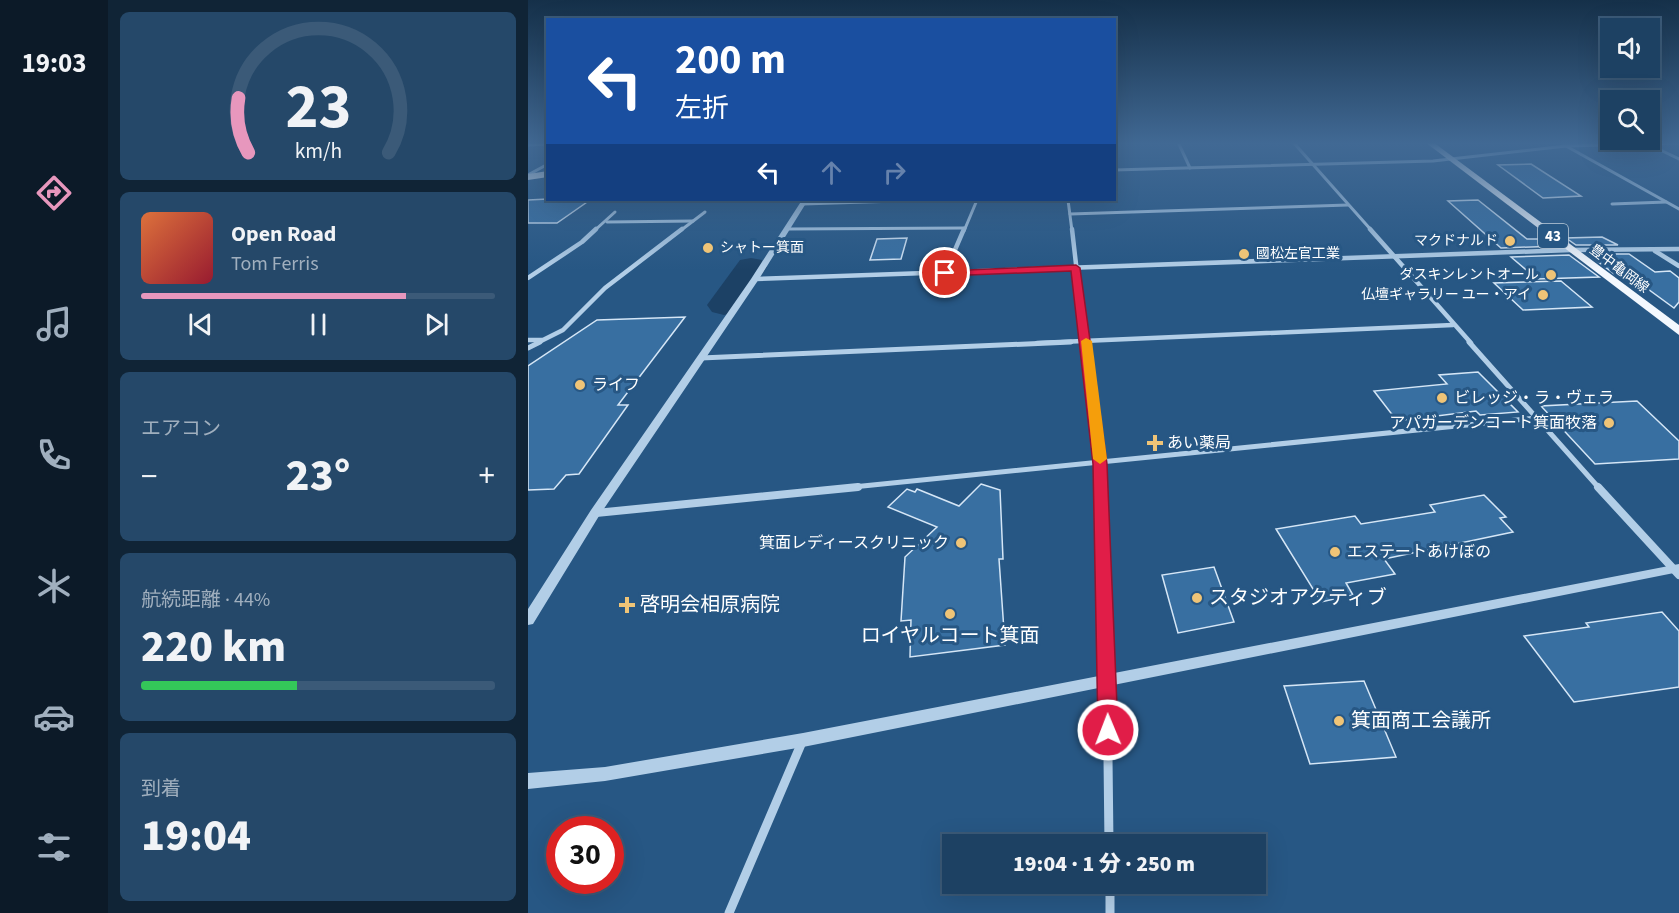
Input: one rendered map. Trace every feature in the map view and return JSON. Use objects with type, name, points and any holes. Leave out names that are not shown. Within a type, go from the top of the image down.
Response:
[{"type":"main road","name":"豊中亀岡線","points":[[1484,185],[1679,331]]},
{"type":"street","points":[[1330,185],[1396,257],[1453,326],[1677,570]]},
{"type":"street","points":[[1635,185],[1679,209]]},
{"type":"street","points":[[528,620],[595,513],[804,202],[866,201]]},
{"type":"street","points":[[945,273],[978,201]]},
{"type":"street","points":[[1068,201],[1100,464],[1109,834]]},
{"type":"street","points":[[1612,204],[1666,202]]},
{"type":"street","points":[[1070,214],[1348,205]]},
{"type":"street","points":[[528,278],[607,222],[615,212]]},
{"type":"street","points":[[528,348],[563,330],[605,288],[705,212]]},
{"type":"street","points":[[607,222],[694,221]]},
{"type":"street","points":[[786,229],[965,228]]},
{"type":"street","points":[[754,279],[1571,250],[1679,249]]},
{"type":"street","points":[[1654,250],[1679,266]]},
{"type":"street","points":[[701,358],[1453,326]]},
{"type":"street","points":[[528,340],[542,340]]},
{"type":"street","points":[[595,513],[1100,464],[1536,418]]},
{"type":"street","points":[[528,781],[605,774],[803,740],[1106,678],[1677,570]]},
{"type":"street","points":[[729,913],[803,740]]},
{"type":"street","points":[[1110,894],[1110,913]]},
{"type":"building","points":[[1525,185],[1563,185],[1581,196],[1543,198]]},
{"type":"building","points":[[528,200],[589,201],[557,223],[528,223]]},
{"type":"building","points":[[1478,200],[1527,239],[1548,239],[1558,246],[1501,248],[1448,201]]},
{"type":"building","points":[[1602,237],[1618,245],[1576,245],[1566,238]]},
{"type":"building","points":[[907,238],[901,259],[870,260],[877,239]]},
{"type":"building","points":[[1588,254],[1629,254],[1655,272],[1670,271],[1679,278],[1679,302],[1674,308],[1630,276],[1617,276]]},
{"type":"building","points":[[1569,255],[1599,277],[1537,279],[1511,257]]},
{"type":"building","name":"仏壇ギャラリー ユー・アイ","points":[[1561,281],[1592,307],[1523,310],[1494,283]]},
{"type":"building","name":"ライフ","points":[[685,317],[618,405],[628,405],[579,474],[566,475],[554,489],[528,490],[528,366],[597,320]]},
{"type":"building","name":"ビレッジ・ラ・ヴェラ","points":[[1478,372],[1518,412],[1480,415],[1476,411],[1397,421],[1374,391],[1447,384],[1439,375]]},
{"type":"building","name":"アパガーデンコート箕面牧落","points":[[1637,401],[1679,441],[1679,459],[1595,464],[1541,406]]},
{"type":"building","points":[[981,484],[1000,490],[1003,559],[999,559],[1005,645],[910,657],[911,620],[901,621],[905,557],[937,527],[888,507],[907,489],[915,492],[917,489],[959,506]]},
{"type":"building","points":[[1484,495],[1506,517],[1500,518],[1513,532],[1384,559],[1395,574],[1346,583],[1353,595],[1321,602],[1276,529],[1355,516],[1361,524],[1435,512],[1430,505]]},
{"type":"building","name":"スタジオアクティブ","points":[[1214,567],[1234,622],[1178,633],[1162,575]]},
{"type":"building","points":[[1662,612],[1679,631],[1679,687],[1574,702],[1524,636],[1589,627],[1586,623]]},
{"type":"building","name":"箕面商工会議所","points":[[1364,681],[1396,757],[1310,764],[1284,686]]},
{"type":"waterway","points":[[724,305],[751,267]]},
{"type":"slow traffic","points":[[1086,341],[1100,459]]},
{"type":"place","name":"マクドナルド","points":[[1510,241]]},
{"type":"place","name":"シャトー箕面","points":[[708,248]]},
{"type":"place","name":"國松左官工業","points":[[1244,254]]},
{"type":"place","name":"ダスキンレントオール","points":[[1551,275]]},
{"type":"place","name":"仏壇ギャラリー ユー・アイ","points":[[1543,295]]},
{"type":"place","name":"ライフ","points":[[580,385]]},
{"type":"place","name":"ビレッジ・ラ・ヴェラ","points":[[1442,398]]},
{"type":"place","name":"アパガーデンコート箕面牧落","points":[[1609,423]]},
{"type":"place","name":"あい薬局","points":[[1155,443]]},
{"type":"place","name":"箕面レディースクリニック","points":[[961,543]]},
{"type":"place","name":"エステートあけぼの","points":[[1335,552]]},
{"type":"place","name":"スタジオアクティブ","points":[[1197,598]]},
{"type":"place","name":"啓明会相原病院","points":[[627,605]]},
{"type":"place","name":"ロイヤルコート箕面","points":[[950,614]]},
{"type":"place","name":"箕面商工会議所","points":[[1339,721]]},
{"type":"route","points":[[945,273],[1076,268],[1100,464],[1108,730]]}]
